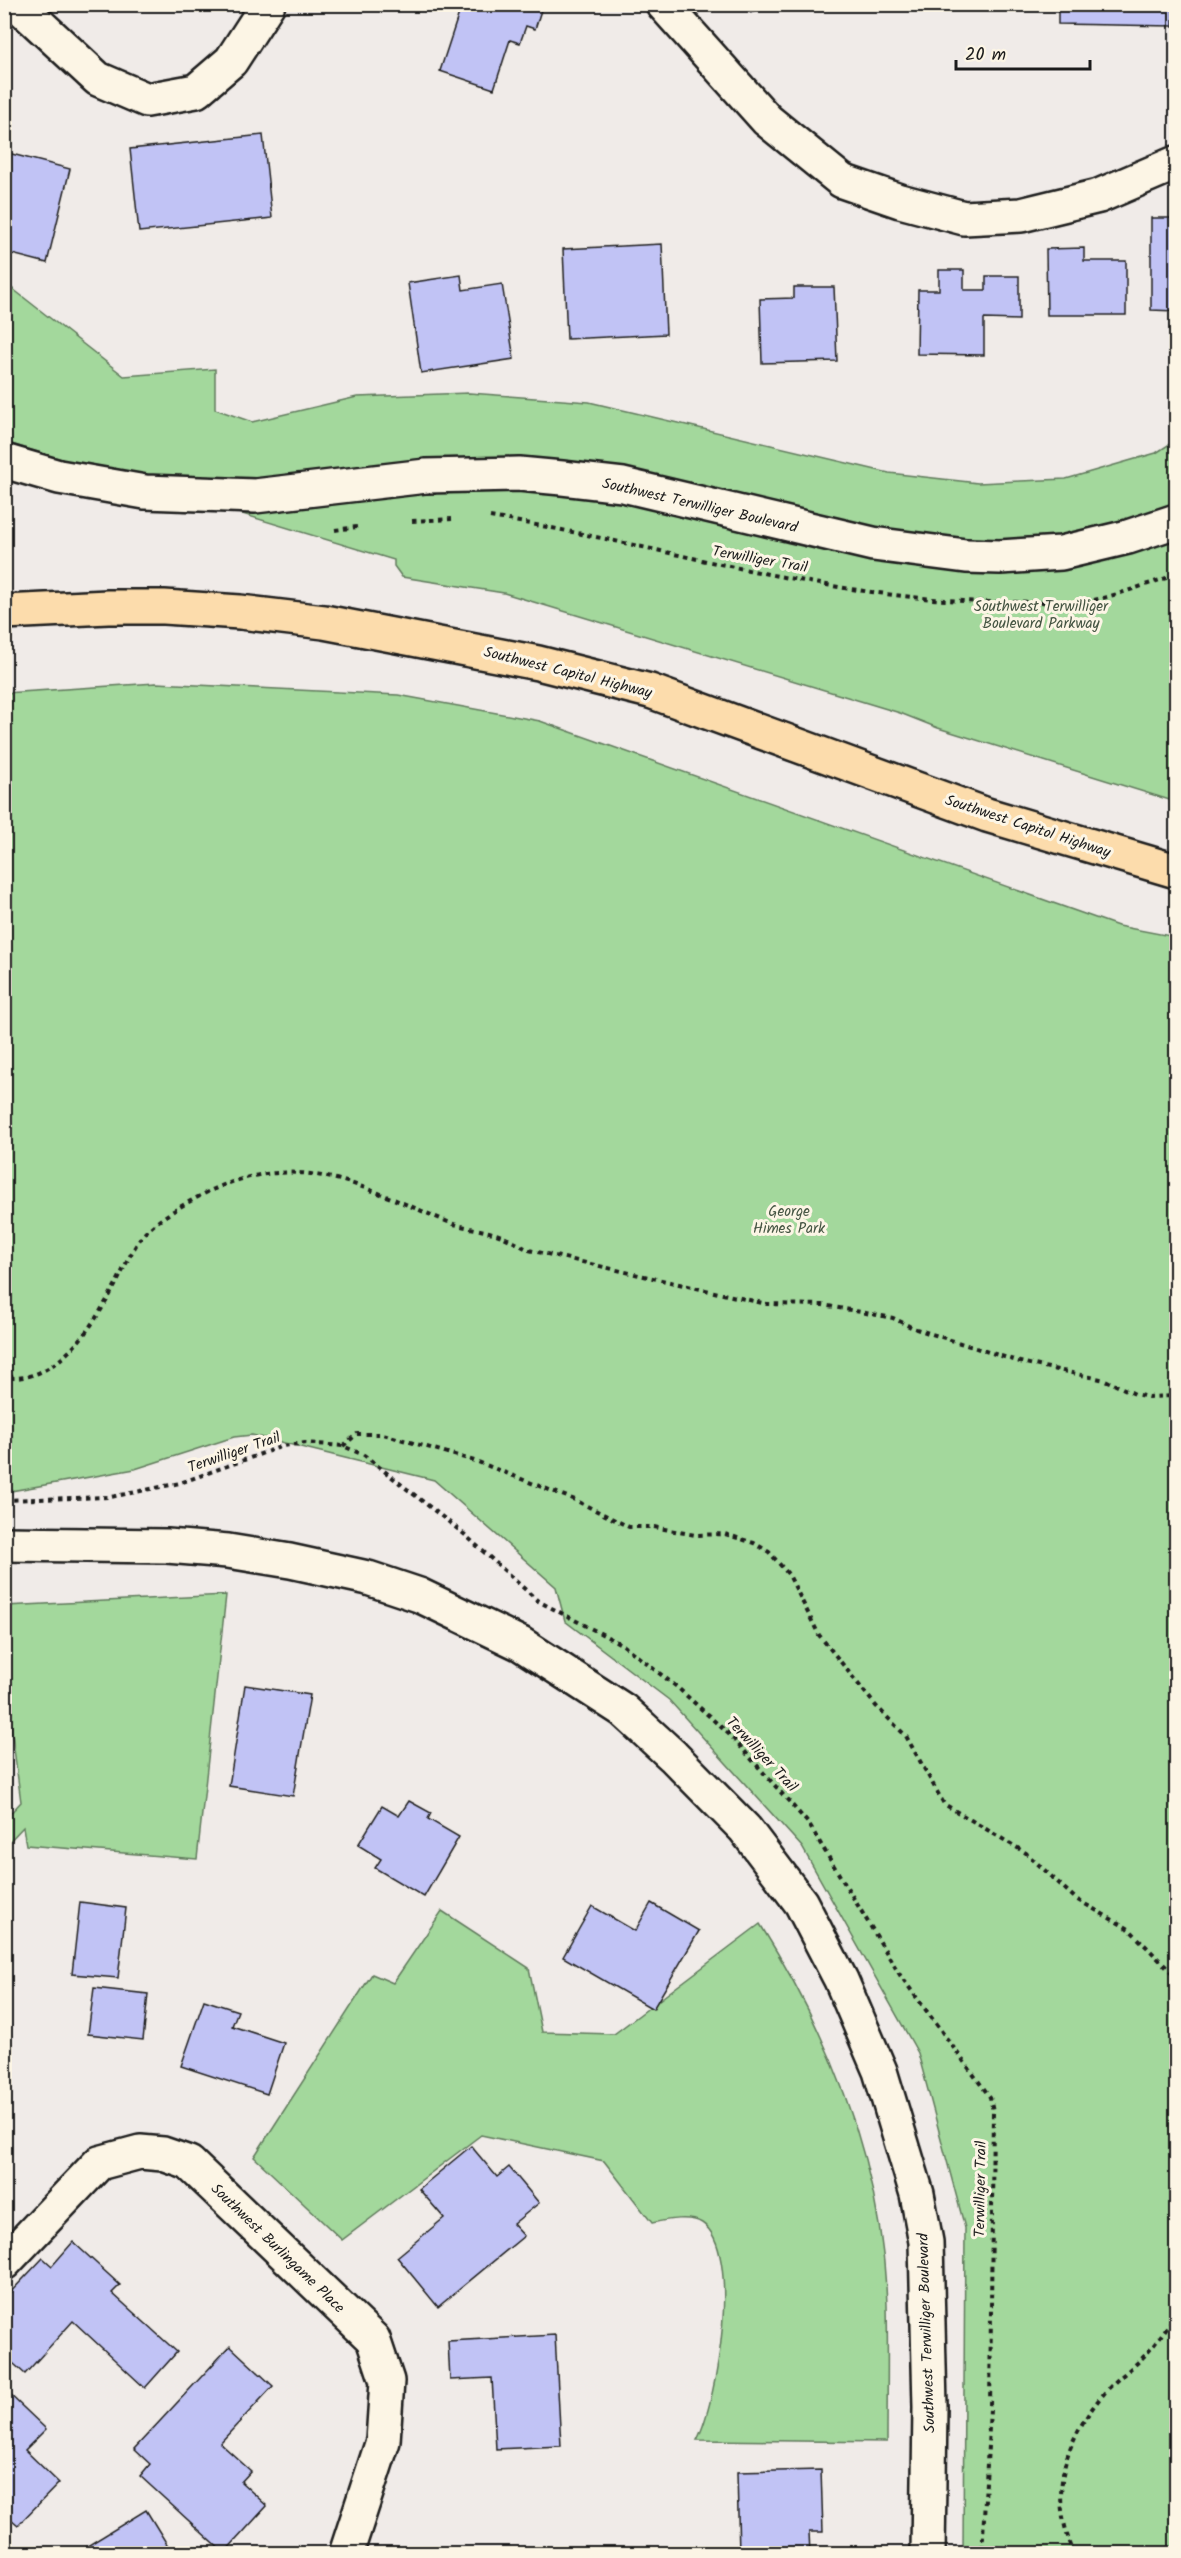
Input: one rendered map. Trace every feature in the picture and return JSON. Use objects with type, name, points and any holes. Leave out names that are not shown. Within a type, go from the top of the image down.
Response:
[{"type":"main road","points":[[17,4],[98,79],[147,100],[196,91],[231,61],[268,4]]},
{"type":"main road","points":[[663,4],[767,120],[842,181],[900,201],[964,218],[1021,215],[1099,196],[1176,163]]},
{"type":"main road","name":"Southwest Terwilliger Boulevard","points":[[4,461],[59,477],[145,492],[255,496],[426,476],[519,474],[623,484],[873,544],[966,556],[1000,557],[1061,553],[1128,537],[1176,521]]},
{"type":"main road","name":"Southwest Capitol Highway","points":[[4,612],[108,607],[164,607],[240,612],[324,622],[549,666],[650,692],[987,815],[1176,871]]},
{"type":"main road","name":"Southwest Terwilliger Boulevard","points":[[4,1544],[151,1546],[228,1551],[290,1560],[368,1578],[419,1595],[521,1644],[623,1710],[673,1756],[745,1829],[801,1903],[841,1980],[880,2071],[917,2194],[926,2242],[930,2407],[928,2553]]},
{"type":"main road","name":"Southwest Burlingame Place","points":[[4,2263],[99,2163],[140,2151],[163,2154],[189,2163],[373,2339],[387,2381],[383,2441],[346,2553]]},
{"type":"path","name":"Terwilliger Trail","points":[[487,516],[571,530],[707,562],[879,592],[977,602],[1092,600],[1176,575]]},
{"type":"path","points":[[411,521],[454,518]]},
{"type":"path","points":[[340,530],[360,527]]},
{"type":"path","points":[[4,1370],[13,1378],[40,1373],[78,1342],[116,1284],[135,1248],[144,1235],[165,1216],[208,1191],[233,1181],[261,1175],[304,1173],[337,1177],[465,1228],[496,1234],[529,1250],[767,1304],[823,1305],[893,1318],[913,1328],[1020,1362],[1105,1380],[1136,1394],[1148,1397],[1176,1396]]},
{"type":"path","points":[[343,1446],[357,1434],[383,1434],[478,1462],[575,1500],[629,1527],[654,1527],[695,1535],[725,1534],[754,1543],[769,1552],[789,1575],[819,1635],[876,1706],[906,1736],[944,1804],[1026,1853],[1076,1899],[1129,1929],[1176,1977]]},
{"type":"path","name":"Terwilliger Trail","points":[[4,1500],[111,1497],[180,1483],[282,1446],[305,1443],[343,1446],[364,1455],[381,1467],[464,1534],[538,1600],[623,1645],[677,1687],[731,1736],[808,1823],[900,1975],[990,2097],[993,2111],[990,2409],[982,2553]]},
{"type":"path","points":[[1075,2553],[1060,2510],[1062,2473],[1070,2450],[1098,2401],[1115,2381],[1148,2352],[1176,2314]]},
{"type":"green space","name":"Southwest Terwilliger Boulevard Parkway","points":[[4,282],[124,376],[215,369],[215,409],[252,422],[357,397],[469,393],[589,402],[889,473],[978,483],[1066,479],[1156,453],[1176,440],[1176,802],[938,728],[900,713],[504,593],[402,577],[394,566],[394,560],[5,442]]},
{"type":"green space","name":"George Himes Park","points":[[156,683],[398,695],[540,721],[1118,926],[1176,937],[1176,2553],[963,2553],[965,2228],[918,2053],[802,1847],[669,1700],[565,1621],[556,1587],[434,1480],[252,1435],[234,1437],[135,1469],[5,1492],[5,693]]},
{"type":"green space","points":[[226,1595],[197,1859],[26,1845],[23,1827],[5,1846],[5,1819],[21,1802],[5,1681],[5,1606]]},
{"type":"green space","points":[[442,1911],[529,1968],[542,2032],[614,2034],[760,1924],[810,2013],[831,2059],[864,2155],[883,2254],[887,2305],[887,2442],[697,2440],[712,2394],[722,2327],[724,2294],[721,2263],[714,2239],[702,2223],[691,2219],[652,2223],[604,2161],[481,2135],[342,2240],[254,2157],[372,1974],[393,1983]]},
{"type":"building","points":[[462,4],[543,4],[535,29],[526,26],[520,43],[510,40],[494,89],[440,71]]},
{"type":"building","points":[[744,4],[761,4],[751,13]]},
{"type":"building","points":[[1058,4],[1173,4],[1173,26],[1058,24]]},
{"type":"building","points":[[263,135],[272,218],[139,232],[130,149]]},
{"type":"building","points":[[4,152],[70,169],[47,263],[4,252]]},
{"type":"building","points":[[1151,218],[1176,218],[1176,311],[1151,310]]},
{"type":"building","points":[[662,244],[666,334],[567,339],[563,249]]},
{"type":"building","points":[[1084,248],[1084,261],[1126,261],[1126,315],[1047,315],[1046,249]]},
{"type":"building","points":[[939,270],[964,270],[964,290],[986,290],[986,276],[1019,276],[1019,320],[984,319],[984,355],[917,354],[918,290],[939,290]]},
{"type":"building","points":[[461,275],[463,290],[502,284],[514,359],[421,373],[408,283]]},
{"type":"building","points":[[794,287],[834,287],[837,361],[762,363],[760,299],[794,298]]},
{"type":"building","points":[[245,1685],[310,1695],[293,1796],[229,1786]]},
{"type":"building","points":[[409,1801],[431,1813],[428,1819],[459,1837],[424,1897],[375,1868],[381,1859],[358,1845],[382,1806],[399,1816]]},
{"type":"building","points":[[80,1902],[126,1908],[118,1978],[72,1974]]},
{"type":"building","points":[[651,1903],[699,1931],[653,2009],[563,1957],[592,1906],[635,1931]]},
{"type":"building","points":[[94,1988],[148,1994],[143,2040],[88,2034]]},
{"type":"building","points":[[204,2000],[238,2011],[232,2026],[284,2043],[267,2094],[181,2066]]},
{"type":"building","points":[[471,2146],[497,2177],[509,2167],[539,2203],[513,2224],[524,2236],[438,2307],[397,2257],[444,2218],[419,2189]]},
{"type":"building","points":[[73,2242],[120,2285],[112,2293],[177,2352],[145,2388],[73,2321],[25,2374],[4,2355],[4,2299],[43,2258],[52,2266]]},
{"type":"building","points":[[555,2335],[561,2446],[496,2449],[492,2378],[450,2380],[448,2341]]},
{"type":"building","points":[[230,2346],[273,2386],[220,2443],[251,2471],[241,2482],[267,2506],[224,2553],[140,2476],[150,2464],[134,2449]]},
{"type":"building","points":[[4,2389],[46,2429],[25,2450],[59,2483],[18,2525],[4,2513]]},
{"type":"building","points":[[821,2470],[823,2532],[809,2532],[810,2554],[739,2554],[737,2472]]},
{"type":"building","points":[[146,2510],[173,2554],[87,2554],[84,2548]]}]
